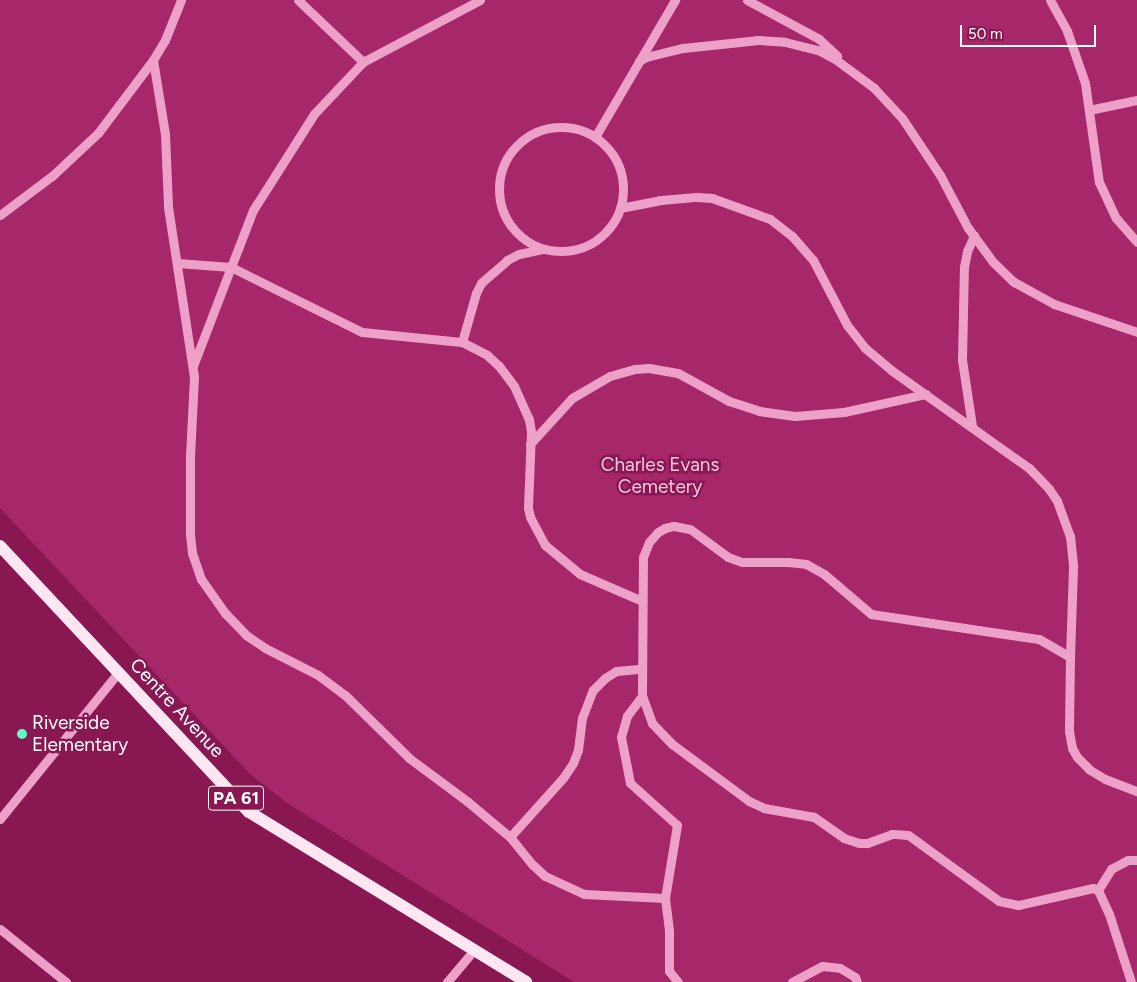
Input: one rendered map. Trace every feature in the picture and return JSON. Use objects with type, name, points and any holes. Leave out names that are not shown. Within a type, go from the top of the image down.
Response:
[{"type":"main road","name":"Centre Avenue","points":[[0,546],[249,812],[526,982]]},
{"type":"street","points":[[0,215],[52,176],[88,144],[153,60],[165,40],[181,0]]},
{"type":"street","points":[[298,0],[363,62]]},
{"type":"street","points":[[193,366],[252,210],[314,114],[363,62],[480,0]]},
{"type":"street","points":[[595,137],[674,0]]},
{"type":"street","points":[[747,0],[819,39],[886,99],[902,118],[940,175],[974,236],[1002,272],[1026,290],[1054,304],[1137,332]]},
{"type":"street","points":[[1050,0],[1067,31],[1081,65],[1099,182],[1116,218],[1137,242]]},
{"type":"street","points":[[639,61],[646,57],[683,48],[759,40],[785,42],[820,50],[850,68]]},
{"type":"street","points":[[153,60],[165,134],[168,208],[193,366],[190,534],[192,553],[201,579],[224,613],[246,635],[331,684],[388,736],[409,758],[468,802],[510,837],[539,871],[579,892],[605,896],[665,898]]},
{"type":"street","points":[[1089,110],[1137,100]]},
{"type":"street","points":[[462,342],[480,283],[508,260],[519,254],[544,249],[565,251],[595,242],[611,227],[620,208],[623,186],[618,165],[611,151],[595,137],[576,129],[554,127],[537,132],[518,144],[506,161],[499,182],[504,214],[509,224],[524,240],[544,249]]},
{"type":"street","points":[[620,208],[661,200],[696,197],[728,202],[770,218],[792,236],[813,260],[839,311],[856,338],[878,360],[1029,468],[1049,489],[1066,520],[1073,566],[1068,698],[1072,748],[1083,764],[1096,775],[1137,791]]},
{"type":"street","points":[[972,426],[962,360],[964,267],[967,251],[974,236]]},
{"type":"street","points":[[177,262],[231,267],[362,332],[462,342],[478,350],[500,366],[514,386],[529,419],[528,508],[530,517],[545,546],[580,574],[642,601]]},
{"type":"street","points":[[530,444],[572,398],[610,376],[635,369],[649,368],[678,373],[729,401],[759,411],[795,416],[844,412],[926,394]]},
{"type":"street","points":[[1070,657],[1039,639],[1023,635],[871,614],[824,574],[806,564],[742,562],[728,557],[690,529],[681,527],[665,528],[658,532],[649,542],[643,557],[642,696],[652,723],[672,744],[749,801],[764,808],[808,815],[820,820],[844,838],[859,843],[867,843],[892,834],[908,835],[927,846],[991,896],[1010,904],[1034,903],[1093,888],[1098,890],[1131,982]]},
{"type":"street","points":[[510,837],[563,778],[573,763],[578,750],[584,710],[593,690],[605,678],[616,671],[641,669]]},
{"type":"street","points":[[0,819],[118,673]]},
{"type":"street","points":[[642,696],[627,716],[621,737],[630,782],[677,824],[665,898],[669,931],[669,971],[678,982]]},
{"type":"street","points":[[1098,890],[1112,869],[1128,860],[1137,860]]},
{"type":"street","points":[[0,928],[66,982]]},
{"type":"street","points":[[447,982],[474,950]]},
{"type":"street","points":[[792,982],[822,966],[840,968],[855,977],[857,982]]},
{"type":"green space","name":"Charles Evans Cemetery","points":[[0,0],[1137,0],[1137,982],[574,982],[287,803],[249,773],[0,508]]},
{"type":"place","name":"Riverside Elementary","points":[[22,734]]}]
